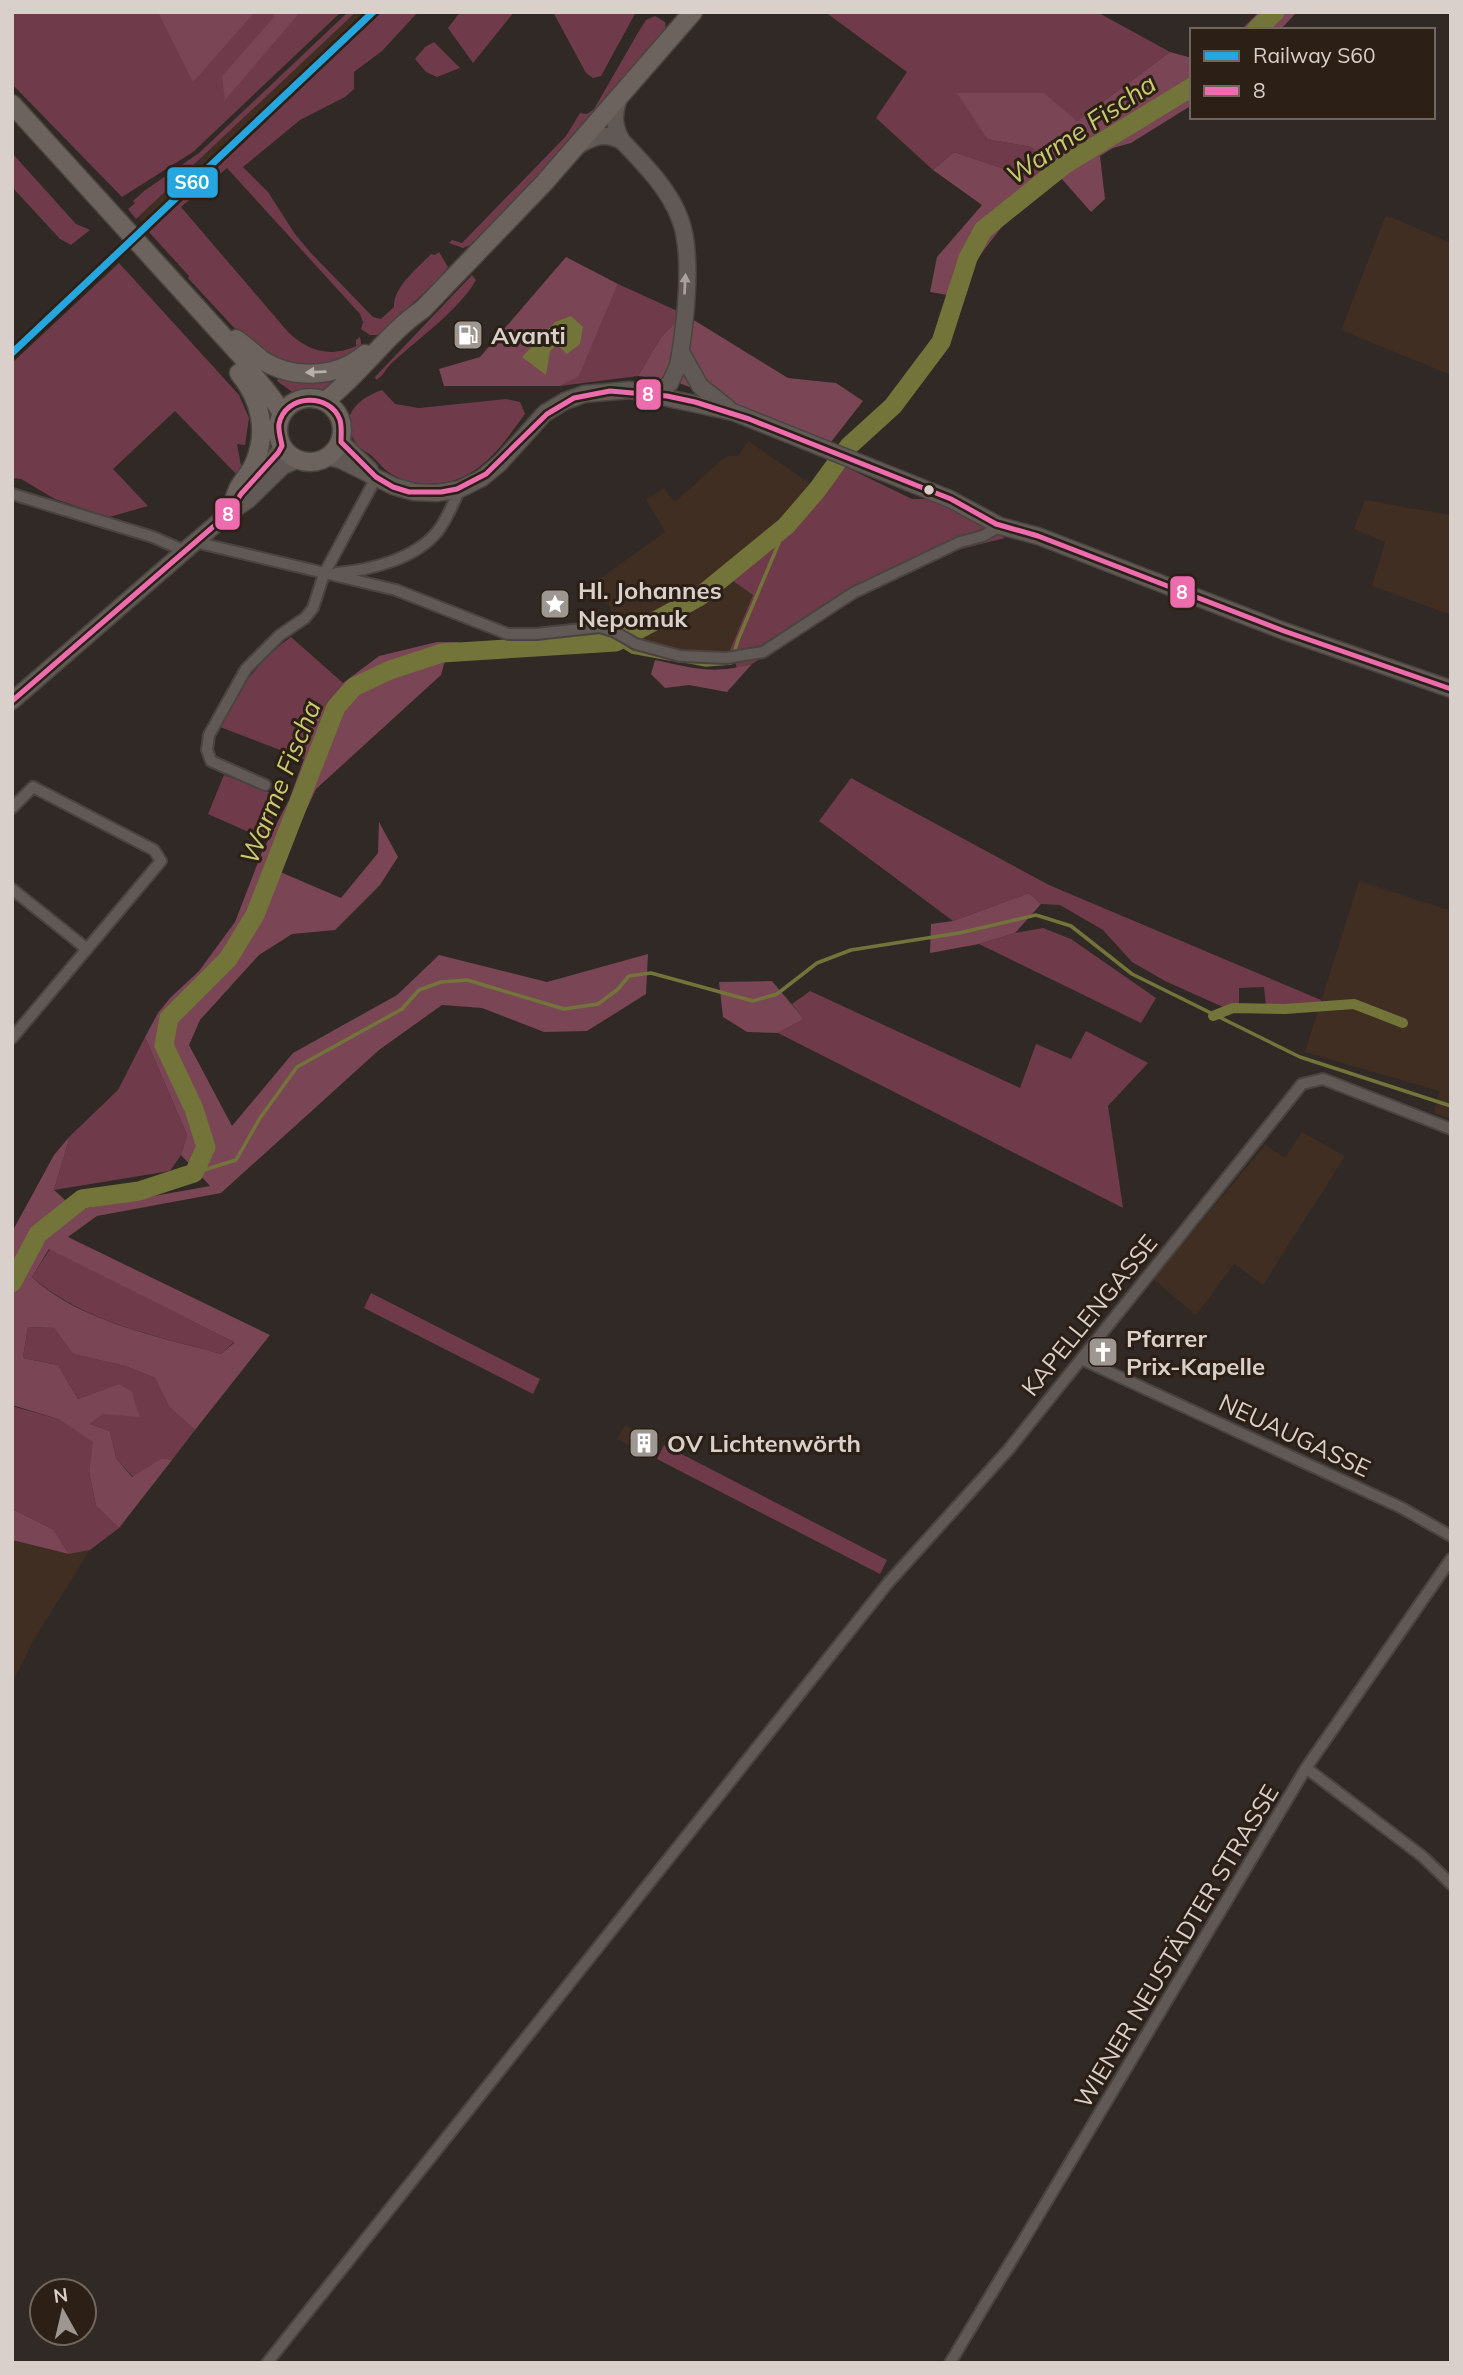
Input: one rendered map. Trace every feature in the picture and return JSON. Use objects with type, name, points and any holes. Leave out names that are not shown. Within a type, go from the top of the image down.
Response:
[{"type":"main road","points":[[339,417],[346,400],[407,334],[424,309],[544,183],[693,12]]},
{"type":"main road","points":[[618,101],[614,117],[615,127],[622,141],[661,185],[681,221],[687,259],[681,352],[676,375],[656,395]]},
{"type":"main road","points":[[12,104],[243,358],[248,369],[276,402],[282,414]]},
{"type":"main road","points":[[577,146],[602,135],[622,141]]},
{"type":"main road","points":[[324,401],[351,378],[406,321],[424,309]]},
{"type":"main road","points":[[220,333],[238,339],[272,365],[309,373],[343,368],[361,357],[378,341],[396,331]]},
{"type":"main road","points":[[220,333],[224,353],[257,400],[262,426],[260,446],[253,467],[238,489],[229,513]]},
{"type":"main road","points":[[681,352],[700,386],[733,411]]},
{"type":"main road","points":[[243,358],[254,364],[280,390],[296,401]]},
{"type":"main road","points":[[328,457],[341,460],[393,486],[414,492],[437,493],[460,489],[482,478],[500,463],[545,413],[565,401],[584,394],[606,391],[630,390],[656,395],[733,411],[950,499],[1000,526],[1038,536],[1284,632],[1451,689]]},
{"type":"main road","points":[[315,398],[324,401],[339,417],[343,432],[341,442],[328,457],[319,462],[297,460],[282,446],[278,430],[282,414],[296,401],[315,398]]},
{"type":"main road","points":[[341,442],[376,478]]},
{"type":"main road","points":[[229,513],[241,494],[282,446]]},
{"type":"main road","points":[[12,701],[190,546],[248,500],[283,466],[297,460]]},
{"type":"street","points":[[265,785],[211,761],[207,750],[209,736],[246,669],[313,608],[324,573],[376,478]]},
{"type":"street","points":[[324,573],[351,572],[381,565],[412,552],[436,534],[460,489]]},
{"type":"street","points":[[12,494],[168,544],[324,573],[396,590],[508,634],[536,634],[600,627],[636,644],[680,656],[732,657],[763,652],[853,593],[960,542],[983,537],[1000,526]]},
{"type":"street","points":[[12,808],[33,787],[154,850],[161,861],[12,1038]]},
{"type":"street","points":[[12,888],[88,949]]},
{"type":"street","name":"KAPELLENGASSE","points":[[267,2363],[888,1583],[1009,1449],[1302,1084],[1323,1079],[1451,1129]]},
{"type":"street","name":"NEUAUGASSE","points":[[1081,1359],[1402,1508],[1451,1536]]},
{"type":"street","name":"WIENER NEUSTÄDTER STRASSE","points":[[950,2363],[1306,1768],[1451,1559]]},
{"type":"street","points":[[1306,1768],[1422,1856],[1451,1884]]},
{"type":"shaded area","points":[[12,12],[341,12],[193,152],[122,197],[12,84]]},
{"type":"shaded area","points":[[158,12],[255,12],[193,82]]},
{"type":"shaded area","points":[[273,12],[300,12],[225,100],[222,76],[274,17]]},
{"type":"shaded area","points":[[348,12],[356,12],[136,219],[128,209],[135,203],[133,201],[199,153]]},
{"type":"shaded area","points":[[356,12],[382,12],[151,230],[138,217]]},
{"type":"shaded area","points":[[382,12],[418,12],[382,51],[354,72],[354,89],[345,97],[300,120],[243,167],[268,192],[310,252],[373,317],[381,319],[394,307],[398,292],[407,278],[431,254],[439,252],[448,267],[438,280],[378,335],[370,335],[361,329],[363,322],[360,314],[227,168],[181,207],[296,339],[320,351],[337,352],[356,346],[356,340],[360,337],[362,349],[348,360],[303,368],[269,357],[238,332],[149,232]]},
{"type":"shaded area","points":[[460,12],[514,12],[473,63],[448,28]]},
{"type":"shaded area","points":[[553,12],[636,12],[601,76],[593,78],[586,73]]},
{"type":"shaded area","points":[[825,12],[1097,12],[1170,52],[1077,121],[1043,94],[958,93],[987,139],[1031,147],[1050,164],[1031,178],[954,152],[933,170],[876,118],[907,72]]},
{"type":"shaded area","points":[[1259,12],[1297,12],[1282,28],[1243,28]]},
{"type":"shaded area","points":[[655,16],[665,22],[666,31],[565,151],[470,245],[463,248],[449,243],[452,240],[462,243],[566,136],[580,113],[587,114],[594,109],[646,20]]},
{"type":"shaded area","points":[[434,42],[460,68],[437,77],[426,72],[415,59],[425,47]]},
{"type":"shaded area","points":[[1170,52],[1190,57],[1190,106],[1131,143],[1113,148],[1100,156],[1105,199],[1091,212],[1061,178],[1011,215],[977,259],[965,298],[930,292],[937,257],[982,205],[933,170],[954,152],[1031,178],[1049,164],[1031,147],[987,139],[957,93],[1044,93],[1077,121]]},
{"type":"shaded area","points":[[12,153],[76,224],[90,230],[71,245],[60,239],[12,187]]},
{"type":"shaded area","points":[[1386,215],[1451,243],[1451,375],[1341,330]]},
{"type":"shaded area","points":[[566,257],[618,284],[579,376],[560,386],[444,386],[439,369],[480,357]]},
{"type":"shaded area","points":[[119,263],[239,395],[249,418],[245,445],[237,444],[243,476],[238,476],[175,411],[113,469],[148,506],[109,517],[55,499],[21,479],[12,478],[12,363]]},
{"type":"shaded area","points":[[472,275],[476,280],[460,302],[391,363],[376,380],[375,377]]},
{"type":"shaded area","points":[[618,284],[684,314],[661,337],[638,376],[560,386],[579,375]]},
{"type":"shaded area","points":[[684,314],[788,378],[836,383],[863,401],[831,442],[674,381],[638,376],[661,337]]},
{"type":"shaded area","points":[[571,316],[583,327],[580,344],[567,354],[557,345],[550,351],[546,375],[522,357],[555,322]]},
{"type":"shaded area","points":[[281,373],[344,373],[322,395],[295,394],[277,381]]},
{"type":"shaded area","points":[[382,390],[395,404],[419,408],[506,399],[520,402],[525,414],[499,448],[475,470],[456,480],[415,483],[387,471],[358,446],[350,432],[350,416],[354,409],[366,398]]},
{"type":"shaded area","points":[[748,441],[811,484],[781,522],[719,577],[724,586],[733,581],[753,595],[730,650],[683,653],[640,639],[621,628],[595,582],[665,532],[646,499],[664,488],[675,502],[726,456],[738,456]]},
{"type":"shaded area","points":[[846,467],[912,499],[935,499],[977,519],[1005,538],[957,550],[853,599],[752,664],[737,668],[730,650],[753,595],[733,581],[791,527]]},
{"type":"shaded area","points":[[1365,500],[1451,515],[1451,615],[1372,586],[1385,542],[1354,529]]},
{"type":"shaded area","points":[[291,637],[343,683],[311,723],[304,759],[220,727],[249,677]]},
{"type":"shaded area","points":[[437,642],[459,642],[445,661],[441,675],[316,789],[278,871],[341,898],[378,853],[379,822],[398,857],[380,885],[335,930],[292,934],[259,955],[200,1020],[189,1045],[232,1126],[293,1053],[397,995],[439,955],[547,982],[648,954],[646,994],[587,1031],[544,1032],[482,1008],[442,1005],[379,1050],[221,1193],[97,1216],[68,1237],[270,1335],[195,1430],[169,1407],[155,1378],[125,1366],[73,1354],[54,1328],[28,1327],[23,1358],[58,1365],[78,1399],[118,1384],[131,1391],[140,1417],[104,1414],[90,1424],[110,1431],[116,1458],[132,1477],[162,1458],[172,1460],[119,1528],[96,1506],[89,1472],[93,1442],[58,1419],[12,1405],[12,1232],[54,1155],[70,1136],[54,1190],[76,1210],[210,1186],[181,1155],[187,1135],[145,1037],[158,1013],[199,971],[235,922],[262,852],[289,800],[304,759],[311,723],[343,683],[379,656]],"holes":[[[49,1249],[234,1342],[221,1354],[121,1326],[72,1305],[32,1277]]]},
{"type":"shaded area","points":[[655,660],[714,670],[752,664],[727,692],[689,685],[665,688],[651,674]]},
{"type":"shaded area","points":[[224,775],[278,796],[267,840],[208,814]]},
{"type":"shaded area","points":[[851,778],[1049,885],[1321,1000],[1320,1004],[1266,1006],[1264,987],[1239,988],[1239,1005],[1223,1007],[1165,981],[1132,962],[1103,930],[1060,905],[1041,904],[1029,893],[953,921],[819,821]]},
{"type":"shaded area","points":[[1359,881],[1451,911],[1451,1119],[1434,1113],[1439,1091],[1305,1052]]},
{"type":"shaded area","points":[[1029,893],[1041,904],[1015,933],[979,944],[930,953],[931,924],[953,921]]},
{"type":"shaded area","points":[[1043,928],[1071,939],[1156,998],[1141,1023],[979,944]]},
{"type":"shaded area","points":[[772,981],[804,1019],[778,1033],[747,1032],[723,1017],[719,982]]},
{"type":"shaded area","points":[[810,991],[1020,1088],[1036,1044],[1071,1059],[1086,1031],[1148,1063],[1108,1106],[1123,1208],[778,1033],[804,1019],[792,1004]]},
{"type":"shaded area","points":[[145,1037],[187,1135],[181,1155],[170,1171],[54,1190],[70,1136],[118,1090]]},
{"type":"shaded area","points":[[1302,1132],[1345,1156],[1263,1285],[1234,1264],[1196,1315],[1153,1279],[1265,1145],[1285,1158]]},
{"type":"shaded area","points":[[50,1249],[234,1342],[221,1354],[122,1326],[74,1305],[32,1277]]},
{"type":"shaded area","points":[[371,1293],[540,1379],[533,1394],[364,1308]]},
{"type":"shaded area","points":[[28,1327],[54,1328],[73,1354],[125,1366],[155,1378],[169,1407],[195,1430],[172,1460],[162,1458],[133,1477],[116,1458],[110,1431],[90,1424],[104,1414],[118,1384],[78,1399],[58,1365],[23,1358]]},
{"type":"shaded area","points":[[12,1406],[58,1419],[94,1442],[89,1472],[96,1506],[119,1528],[90,1550],[69,1554],[54,1530],[12,1509]]},
{"type":"shaded area","points":[[625,1425],[657,1442],[649,1456],[617,1439]]},
{"type":"shaded area","points":[[664,1445],[887,1560],[880,1574],[657,1459]]},
{"type":"shaded area","points":[[12,1509],[54,1530],[69,1554],[12,1540]]},
{"type":"shaded area","points":[[12,1540],[69,1554],[90,1550],[33,1641],[12,1684]]},
{"type":"waterway","name":"Warme Fischa","points":[[1258,28],[1275,12]]},
{"type":"waterway","name":"Warme Fischa","points":[[12,1283],[38,1234],[82,1199],[139,1191],[194,1173],[206,1147],[194,1109],[164,1045],[169,1018],[228,959],[255,915],[336,707],[354,687],[390,670],[442,653],[616,642],[699,597],[786,526],[849,446],[893,406],[941,342],[968,258],[983,230],[1064,165],[1190,88]]},
{"type":"waterway","points":[[685,661],[706,665],[731,663],[786,526]]},
{"type":"waterway","points":[[616,642],[632,652],[670,659]]},
{"type":"waterway","points":[[194,1173],[236,1160],[260,1118],[297,1067],[402,1009],[419,990],[441,982],[467,980],[564,1009],[598,1004],[617,990],[629,976],[651,973],[753,1001],[777,994],[817,963],[851,950],[959,933],[1036,915],[1071,926],[1132,974],[1300,1057],[1451,1106]]},
{"type":"waterway","points":[[1213,1016],[1233,1008],[1285,1009],[1354,1004],[1403,1023]]},
{"type":"rail line","name":"S60","points":[[12,353],[373,12]]},
{"type":"transit line","name":"8","points":[[12,701],[229,513],[241,494],[278,453],[282,446],[279,424],[283,414],[298,402],[318,401],[335,411],[341,423],[341,442],[376,477],[409,492],[441,492],[457,489],[486,474],[547,414],[574,398],[610,391],[667,396],[749,419],[951,499],[996,524],[1038,536],[1284,631],[1451,689]]},
{"type":"place","name":"Avanti","points":[[468,335]]},
{"type":"place","name":"Hl. Johannes Nepomuk","points":[[555,604]]},
{"type":"place","name":"Pfarrer Prix-Kapelle","points":[[1103,1352]]},
{"type":"place","name":"OV Lichtenwörth","points":[[644,1443]]}]
